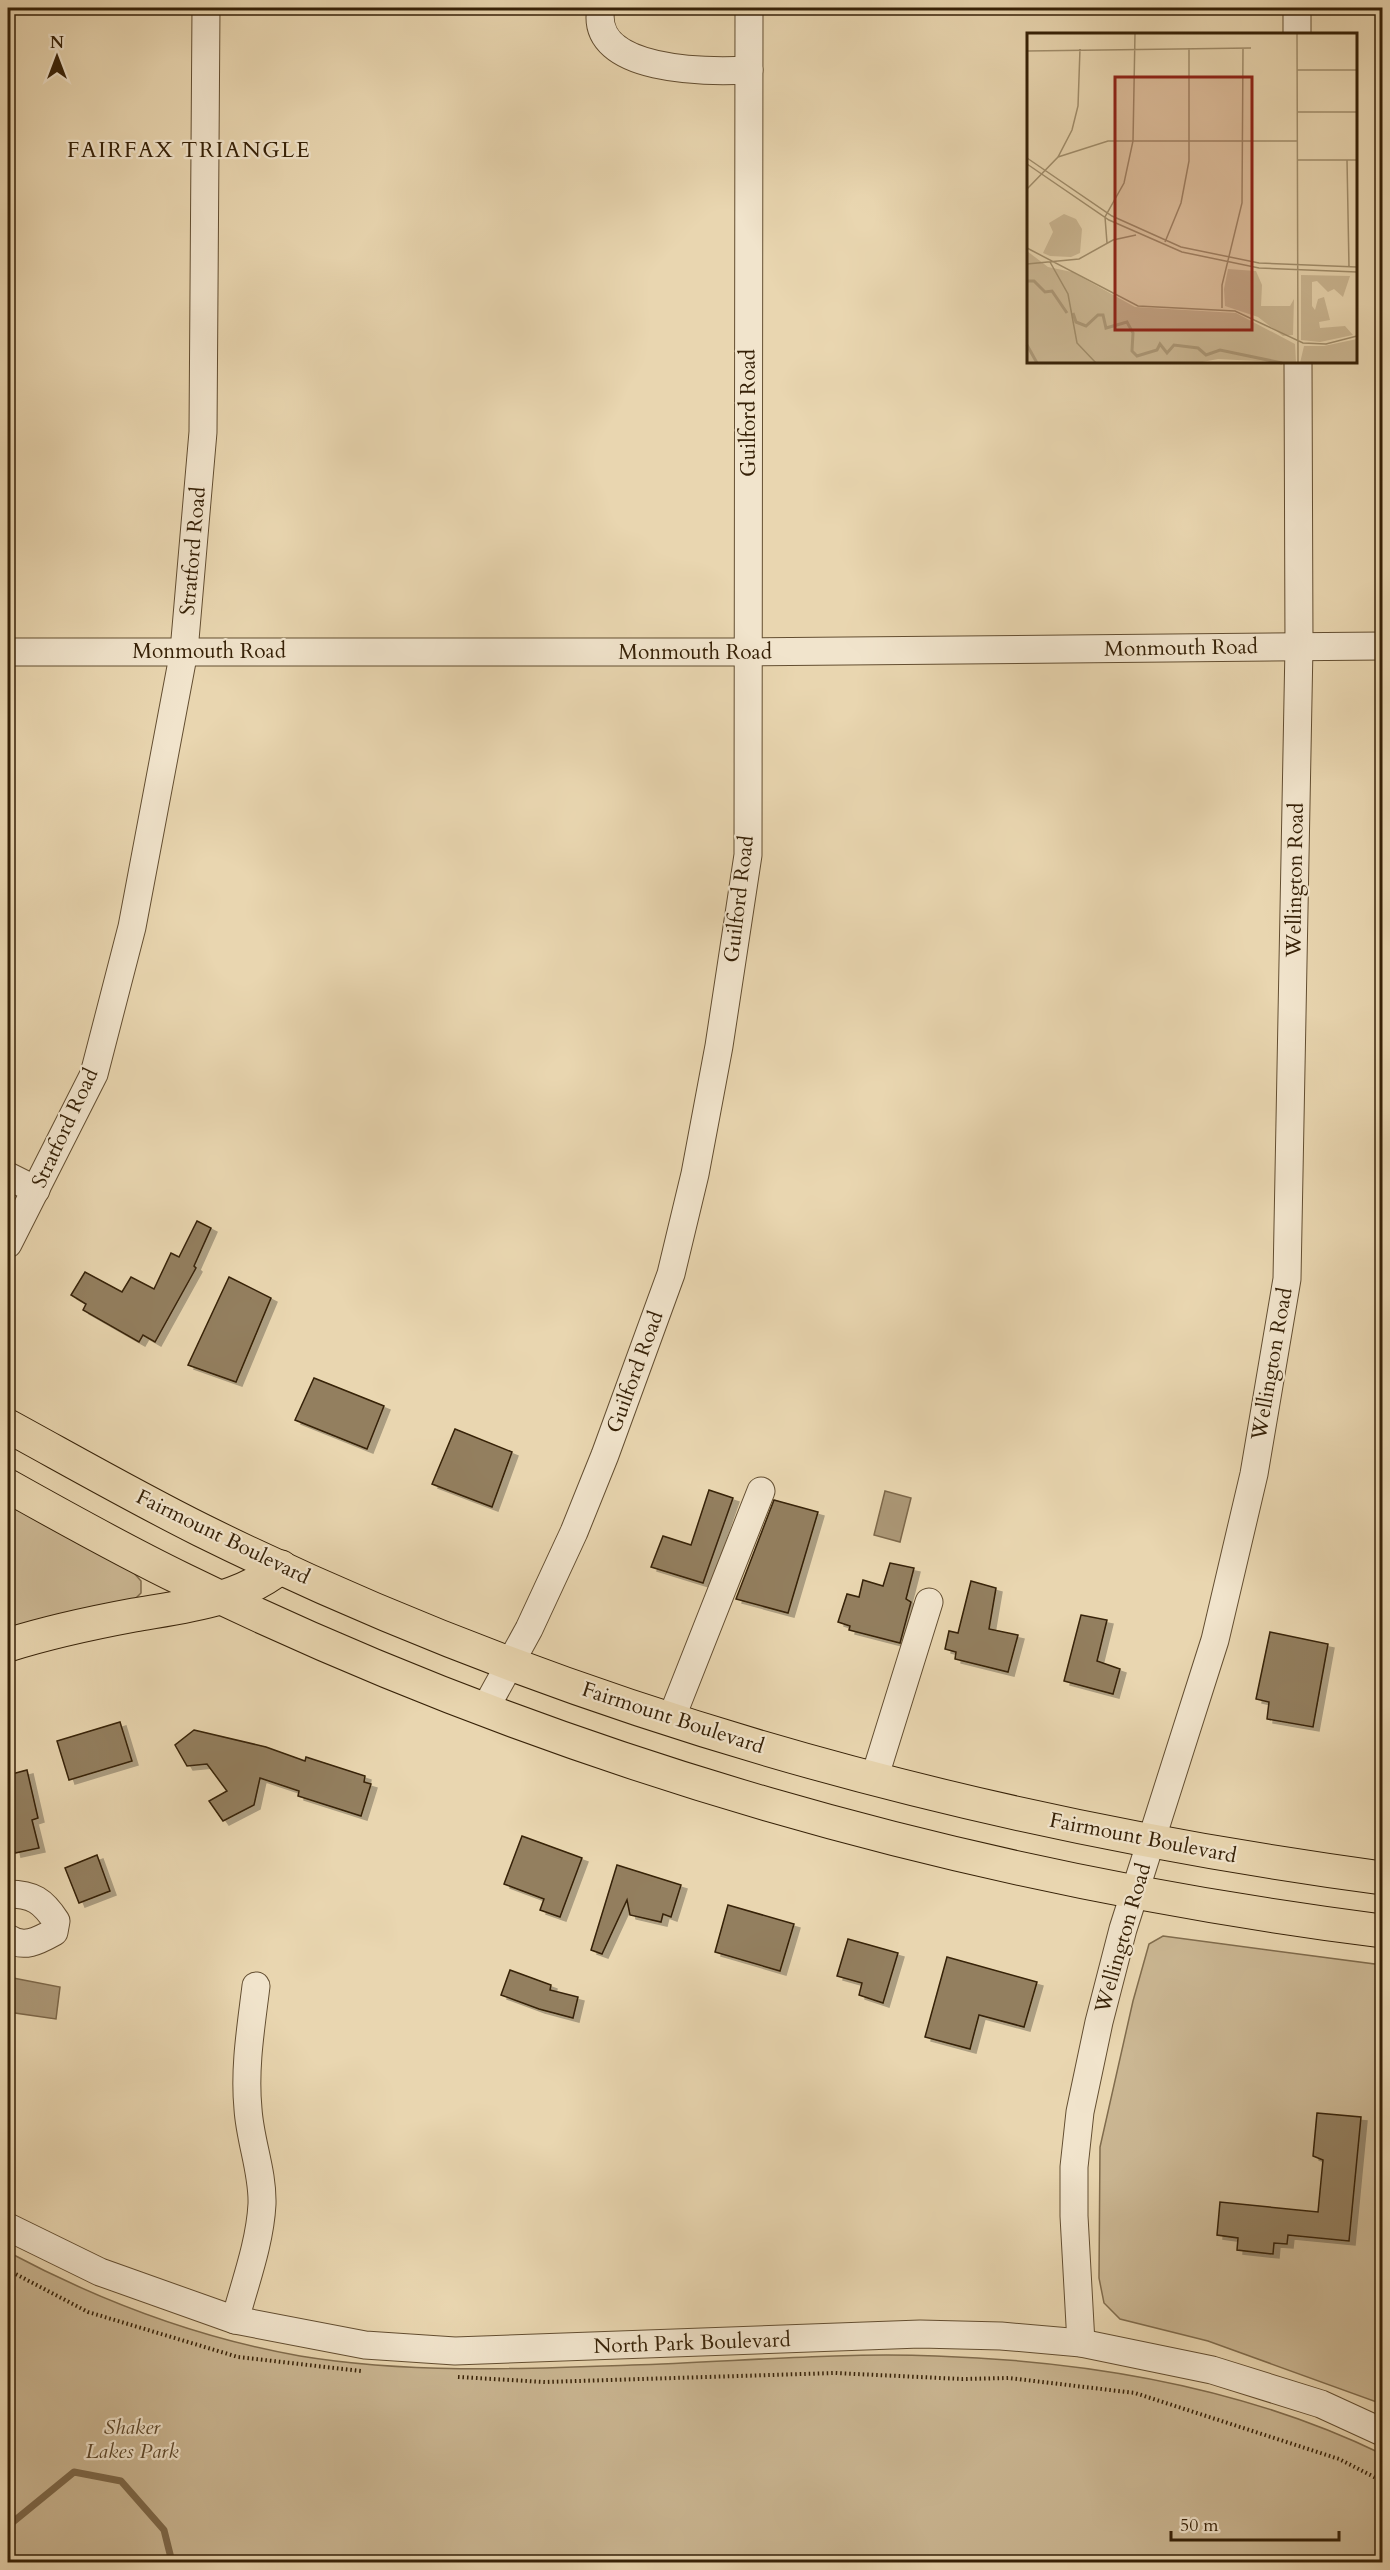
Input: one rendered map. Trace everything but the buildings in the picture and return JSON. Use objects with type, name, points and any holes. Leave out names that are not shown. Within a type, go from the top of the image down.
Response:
[{"type":"main road","name":"Fairmount Boulevard","points":[[8,1426],[184,1521],[281,1567],[511,1663],[671,1719],[874,1779],[995,1809],[1150,1842],[1383,1878]]},
{"type":"main road","points":[[8,1486],[118,1546],[276,1622],[484,1709],[630,1762],[778,1808],[952,1854],[1135,1893],[1383,1931]]},
{"type":"main road","points":[[8,1645],[69,1628],[224,1598],[259,1583],[281,1567]]},
{"type":"street","name":"Stratford Road","points":[[8,1244],[94,1074],[132,927],[184,651],[203,432],[206,8]]},
{"type":"street","points":[[601,8],[602,28],[610,41],[640,62],[720,71],[749,70]]},
{"type":"street","name":"Guilford Road","points":[[484,1709],[511,1663],[548,1589],[605,1455],[671,1274],[695,1174],[719,1046],[748,855],[749,8]]},
{"type":"street","points":[[1297,8],[1297,33]]},
{"type":"street","name":"Wellington Road","points":[[1082,2343],[1074,2216],[1074,2167],[1080,2112],[1099,2022],[1135,1893],[1215,1640],[1254,1474],[1287,1279],[1299,646],[1298,363]]},
{"type":"street","name":"Monmouth Road","points":[[8,651],[748,652],[1383,646]]},
{"type":"street","points":[[8,1176],[36,1190]]},
{"type":"street","points":[[671,1719],[761,1491]]},
{"type":"street","points":[[874,1779],[929,1602]]},
{"type":"street","points":[[8,1894],[21,1894],[44,1903],[56,1922],[54,1932],[36,1943],[15,1943],[8,1938]]},
{"type":"street","points":[[235,2320],[256,2243],[262,2204],[248,2111],[246,2070],[256,1986]]},
{"type":"street","name":"North Park Boulevard","points":[[8,2227],[100,2272],[235,2320],[365,2345],[455,2351],[920,2334],[1001,2336],[1082,2343],[1212,2370],[1321,2404],[1383,2432]]},
{"type":"path","points":[[8,2270],[88,2312],[238,2357],[365,2372]]},
{"type":"path","points":[[455,2377],[545,2382],[835,2373],[962,2379],[1009,2378],[1135,2393],[1339,2459],[1383,2481]]},
{"type":"green space","points":[[8,1500],[134,1573],[141,1581],[141,1593],[134,1600],[8,1631]]},
{"type":"green space","points":[[1163,1936],[1382,1965],[1382,2404],[1208,2341],[1120,2319],[1104,2303],[1099,2278],[1100,2147],[1133,2001],[1149,1944]]},
{"type":"green space","name":"Shaker Lakes Park","points":[[8,2252],[77,2286],[187,2328],[262,2348],[341,2362],[424,2368],[508,2369],[898,2355],[1051,2364],[1165,2382],[1276,2411],[1382,2454],[1382,2562],[8,2562]]},
{"type":"shaded area","points":[[885,1491],[911,1498],[900,1542],[874,1535]]},
{"type":"shaded area","points":[[8,1977],[60,1987],[56,2019],[8,2012]]},
{"type":"waterway","points":[[8,2526],[74,2472],[121,2481],[164,2530],[172,2562]]},
{"type":"district","name":"FAIRFAX TRIANGLE","points":[[189,150]]}]
